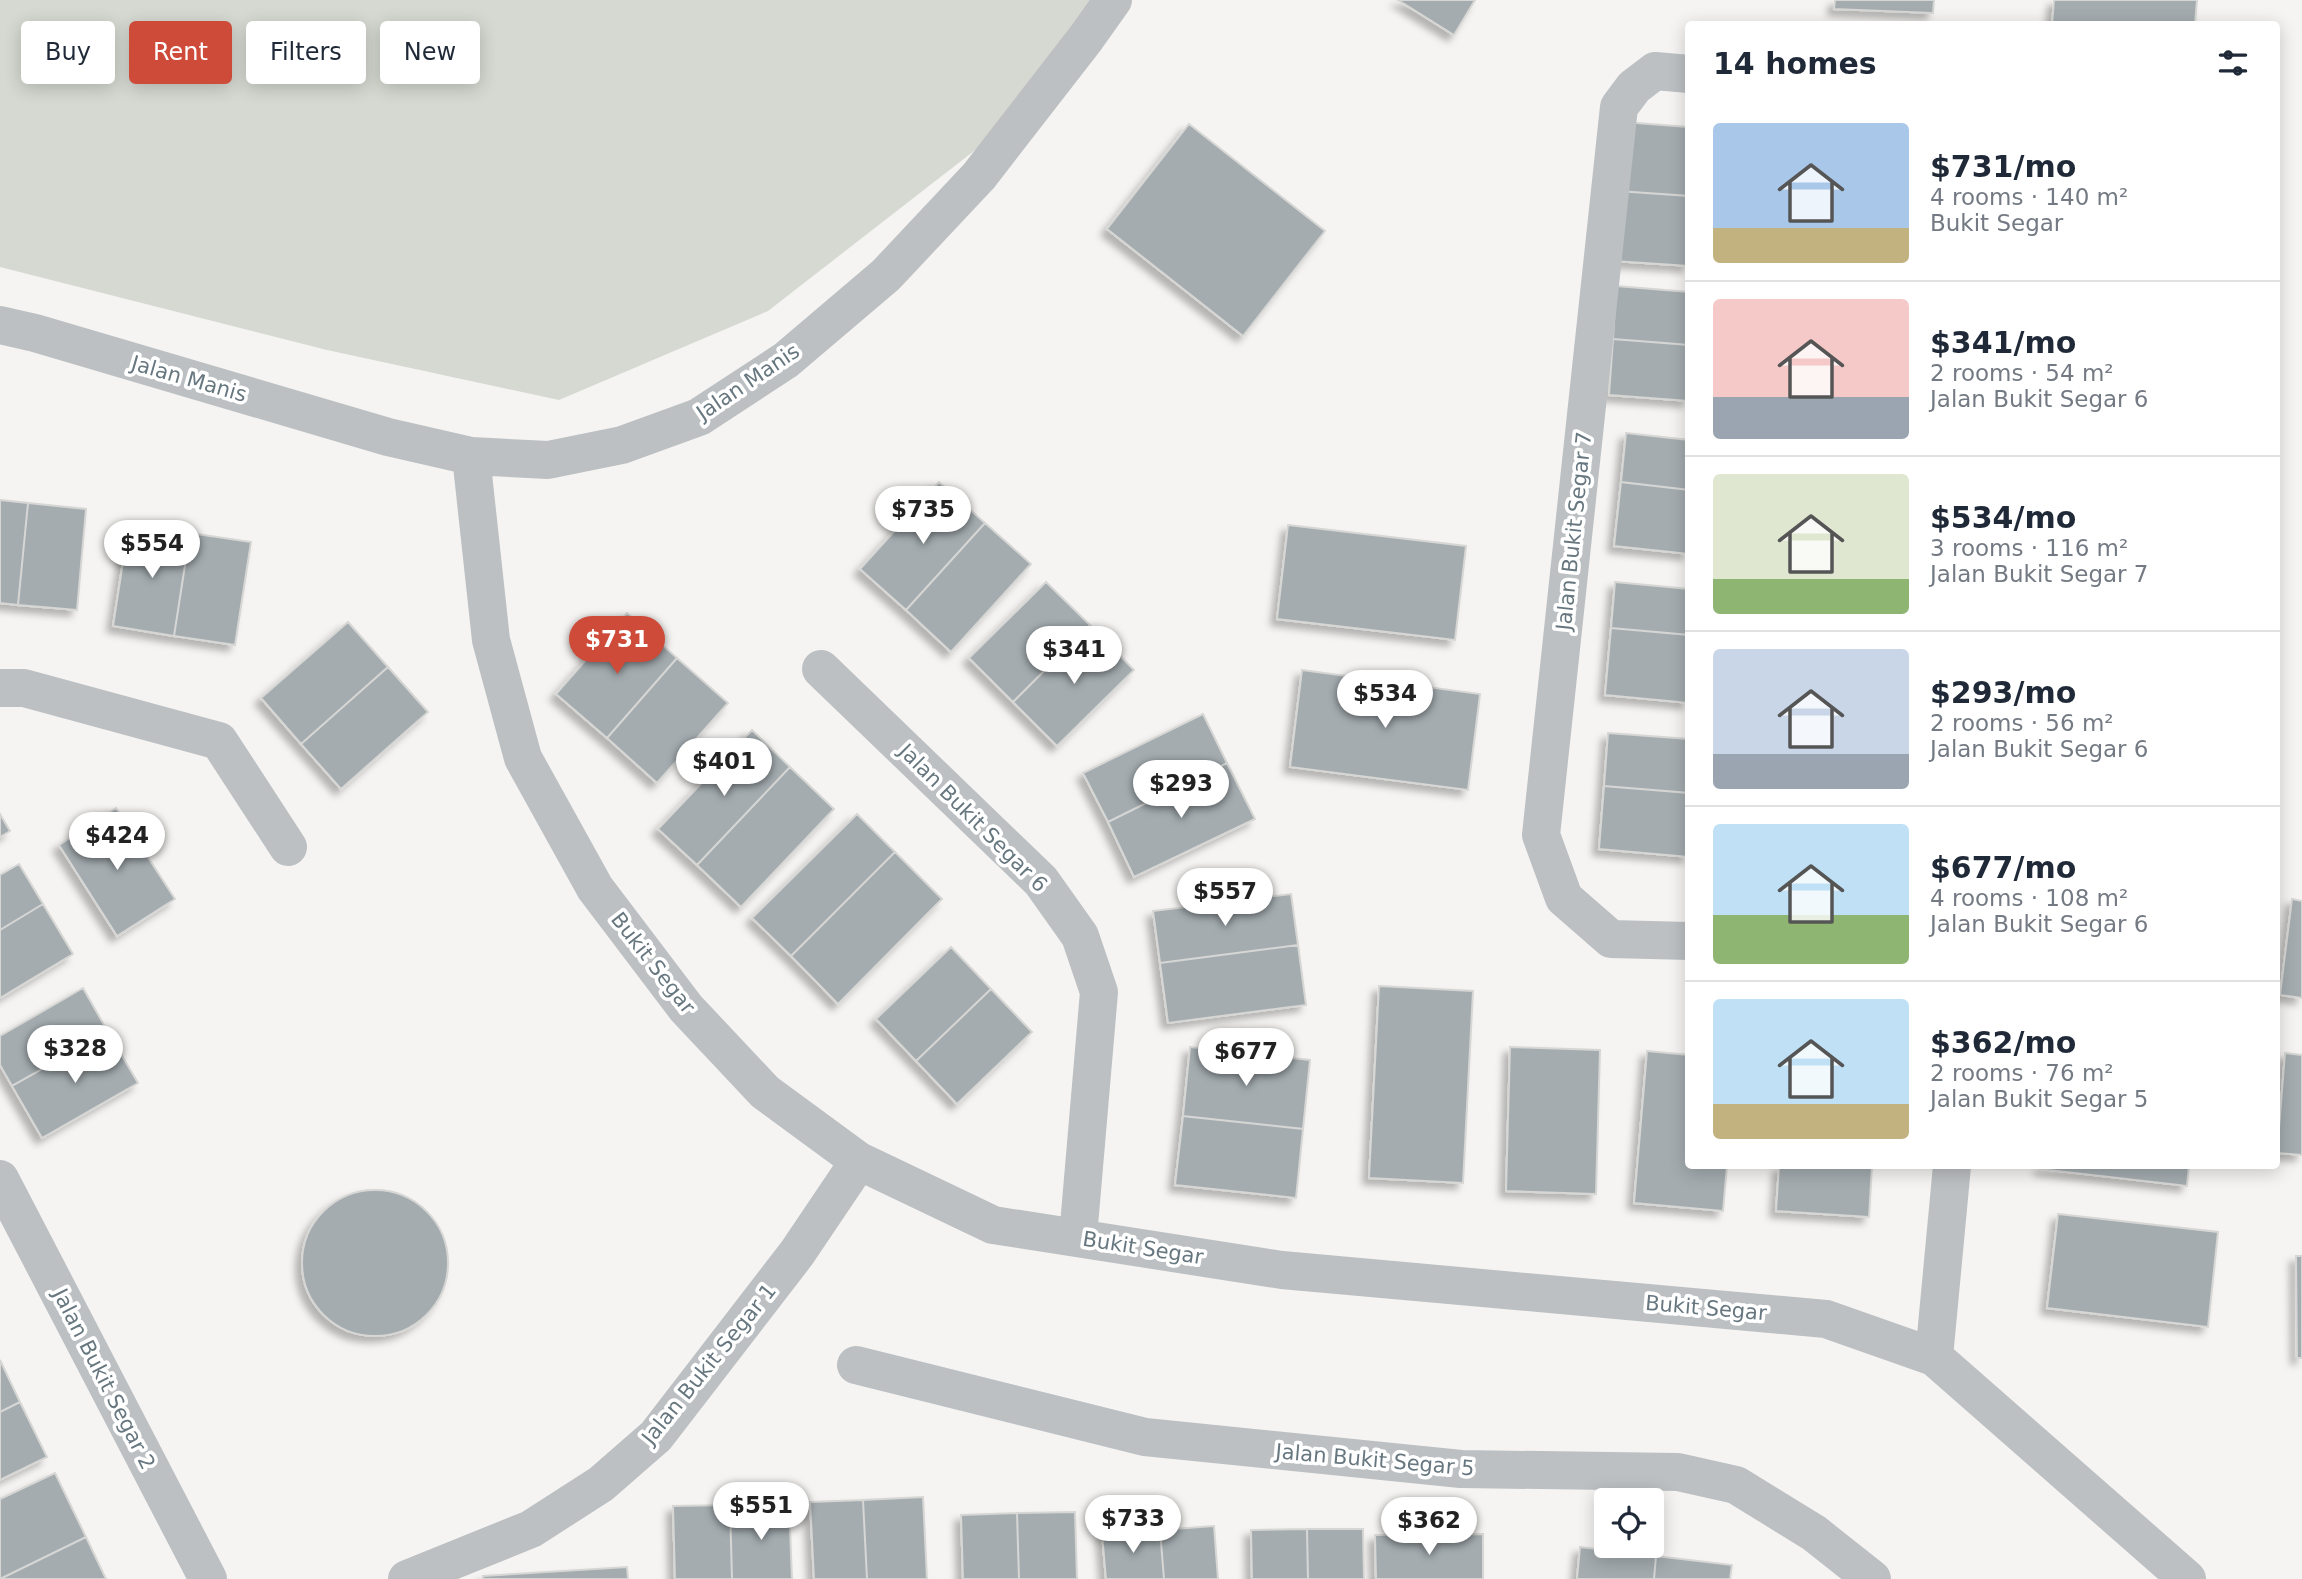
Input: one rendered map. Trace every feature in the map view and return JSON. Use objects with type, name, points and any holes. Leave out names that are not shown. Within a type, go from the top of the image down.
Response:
[{"type":"street","name":"Jalan Manis","points":[[0,325],[388,437],[471,456],[548,460],[622,445],[699,417],[786,360],[886,275],[979,176],[1113,0]]},
{"type":"street","name":"Jalan Bukit Segar 7","points":[[1685,74],[1655,71],[1634,86],[1619,107],[1541,835],[1564,898],[1611,939],[1685,941]]},
{"type":"street","name":"Bukit Segar","points":[[471,456],[491,640],[523,758],[595,888],[686,1008],[765,1092],[859,1161],[993,1225],[1282,1270],[1826,1319],[1934,1357],[2187,1579]]},
{"type":"street","name":"Jalan Bukit Segar 6","points":[[821,669],[1041,881],[1080,936],[1099,992],[1078,1237]]},
{"type":"street","points":[[0,688],[24,688],[219,741],[288,847]]},
{"type":"street","name":"Jalan Bukit Segar 1","points":[[407,1579],[531,1529],[601,1484],[656,1436],[797,1253],[859,1161]]},
{"type":"street","points":[[1934,1357],[1952,1169]]},
{"type":"street","name":"Jalan Bukit Segar 2","points":[[0,1179],[208,1579]]},
{"type":"street","name":"Jalan Bukit Segar 5","points":[[856,1365],[1144,1437],[1461,1469],[1678,1472],[1736,1485],[1814,1533],[1872,1579]]},
{"type":"shaded area","points":[[0,0],[1092,0],[1010,123],[768,311],[559,400],[327,350],[0,267]]},
{"type":"building","points":[[1398,0],[1475,0],[1454,35]]},
{"type":"building","points":[[1835,0],[1934,0],[1933,13],[1834,9]]},
{"type":"building","points":[[2054,0],[2197,0],[2195,21],[2052,21]]},
{"type":"building","points":[[1623,122],[1685,127],[1685,196],[1618,191]]},
{"type":"building","points":[[1189,124],[1325,231],[1243,336],[1107,229]]},
{"type":"building","points":[[1618,191],[1685,196],[1685,266],[1614,261]]},
{"type":"building","points":[[1616,286],[1685,292],[1685,345],[1613,339]]},
{"type":"building","points":[[1613,339],[1685,345],[1685,401],[1609,395]]},
{"type":"building","points":[[1626,433],[1685,440],[1685,490],[1621,482]]},
{"type":"building","points":[[939,482],[985,523],[906,610],[860,569]]},
{"type":"building","points":[[1621,482],[1685,490],[1685,554],[1614,546]]},
{"type":"building","points":[[0,500],[28,503],[18,605],[0,603]]},
{"type":"building","points":[[28,503],[86,509],[77,610],[18,605]]},
{"type":"building","points":[[129,523],[190,533],[174,636],[113,626]]},
{"type":"building","points":[[985,523],[1031,564],[951,652],[906,610]]},
{"type":"building","points":[[1288,525],[1466,546],[1455,640],[1277,619]]},
{"type":"building","points":[[190,533],[251,542],[235,645],[174,636]]},
{"type":"building","points":[[1046,582],[1090,625],[1013,702],[969,658]]},
{"type":"building","points":[[1615,582],[1685,589],[1685,635],[1611,628]]},
{"type":"building","points":[[627,613],[677,658],[607,738],[556,694]]},
{"type":"building","points":[[348,622],[388,667],[301,744],[261,698]]},
{"type":"building","points":[[1090,625],[1134,670],[1057,746],[1013,702]]},
{"type":"building","points":[[1611,628],[1685,635],[1685,703],[1605,695]]},
{"type":"building","points":[[677,658],[728,703],[657,783],[607,738]]},
{"type":"building","points":[[388,667],[428,712],[341,789],[301,744]]},
{"type":"building","points":[[1302,670],[1480,694],[1468,790],[1290,767]]},
{"type":"building","points":[[1203,714],[1227,763],[1108,822],[1083,773]]},
{"type":"building","points":[[752,730],[790,767],[697,865],[658,829]]},
{"type":"building","points":[[1608,733],[1685,739],[1685,793],[1604,786]]},
{"type":"building","points":[[1227,763],[1255,819],[1134,877],[1108,822]]},
{"type":"building","points":[[790,767],[834,809],[741,907],[697,865]]},
{"type":"building","points":[[1604,786],[1685,793],[1685,857],[1599,849]]},
{"type":"building","points":[[116,808],[175,899],[117,936],[59,845]]},
{"type":"building","points":[[0,814],[10,831],[0,837]]},
{"type":"building","points":[[857,814],[895,852],[791,956],[752,918]]},
{"type":"building","points":[[895,852],[942,899],[838,1004],[791,956]]},
{"type":"building","points":[[19,864],[43,904],[0,930],[0,875]]},
{"type":"building","points":[[1291,894],[1298,945],[1160,963],[1153,911]]},
{"type":"building","points":[[2292,899],[2302,901],[2302,998],[2280,995]]},
{"type":"building","points":[[43,904],[73,954],[0,998],[0,930]]},
{"type":"building","points":[[1298,945],[1306,1005],[1168,1023],[1160,963]]},
{"type":"building","points":[[951,947],[991,989],[916,1061],[876,1019]]},
{"type":"building","points":[[1379,986],[1473,991],[1463,1183],[1369,1178]]},
{"type":"building","points":[[83,988],[108,1032],[12,1086],[0,1065],[0,1036]]},
{"type":"building","points":[[991,989],[1032,1032],[957,1104],[916,1061]]},
{"type":"building","points":[[108,1032],[138,1083],[42,1138],[12,1086]]},
{"type":"building","points":[[1190,1047],[1310,1060],[1303,1129],[1183,1116]]},
{"type":"building","points":[[1510,1047],[1600,1050],[1596,1194],[1506,1191]]},
{"type":"building","points":[[1647,1051],[1685,1055],[1685,1169],[1727,1169],[1723,1211],[1634,1203]]},
{"type":"building","points":[[2285,1053],[2302,1055],[2302,1155],[2280,1153]]},
{"type":"building","points":[[1183,1116],[1303,1129],[1296,1198],[1175,1185]]},
{"type":"building","points":[[1779,1169],[1872,1169],[1869,1217],[1776,1211]]},
{"type":"building","points":[[2040,1169],[2189,1169],[2187,1186]]},
{"type":"building","points":[[375,1190],[403,1195],[427,1211],[443,1235],[448,1263],[443,1291],[427,1315],[403,1331],[375,1336],[347,1331],[323,1315],[307,1291],[302,1263],[307,1235],[323,1211],[347,1195]]},
{"type":"building","points":[[2058,1214],[2218,1232],[2208,1327],[2047,1308]]},
{"type":"building","points":[[2296,1256],[2302,1256],[2302,1358],[2297,1358]]},
{"type":"building","points":[[0,1360],[20,1402],[0,1412]]},
{"type":"building","points":[[20,1402],[47,1457],[0,1480],[0,1412]]},
{"type":"building","points":[[55,1473],[86,1537],[0,1579],[0,1499]]},
{"type":"building","points":[[923,1497],[927,1579],[867,1579],[863,1500]]},
{"type":"building","points":[[863,1500],[867,1579],[814,1579],[810,1502]]},
{"type":"building","points":[[789,1503],[792,1579],[732,1579],[730,1505]]},
{"type":"building","points":[[730,1505],[732,1579],[675,1579],[673,1506]]},
{"type":"building","points":[[1075,1512],[1077,1579],[1019,1579],[1017,1513]]},
{"type":"building","points":[[1017,1513],[1019,1579],[963,1579],[961,1515]]},
{"type":"building","points":[[1214,1526],[1218,1579],[1164,1579],[1160,1530]]},
{"type":"building","points":[[1307,1529],[1308,1579],[1252,1579],[1251,1530]]},
{"type":"building","points":[[1307,1529],[1363,1529],[1364,1579],[1308,1579]]},
{"type":"building","points":[[1160,1530],[1164,1579],[1106,1579],[1102,1534]]},
{"type":"building","points":[[1483,1534],[1483,1579],[1376,1579],[1375,1535]]},
{"type":"building","points":[[86,1537],[106,1579],[0,1579]]},
{"type":"building","points":[[1580,1547],[1594,1549],[1594,1558],[1656,1558],[1654,1579],[1577,1579]]},
{"type":"building","points":[[1656,1558],[1732,1565],[1730,1579],[1654,1579]]},
{"type":"building","points":[[627,1567],[628,1579],[483,1579],[483,1576]]}]
